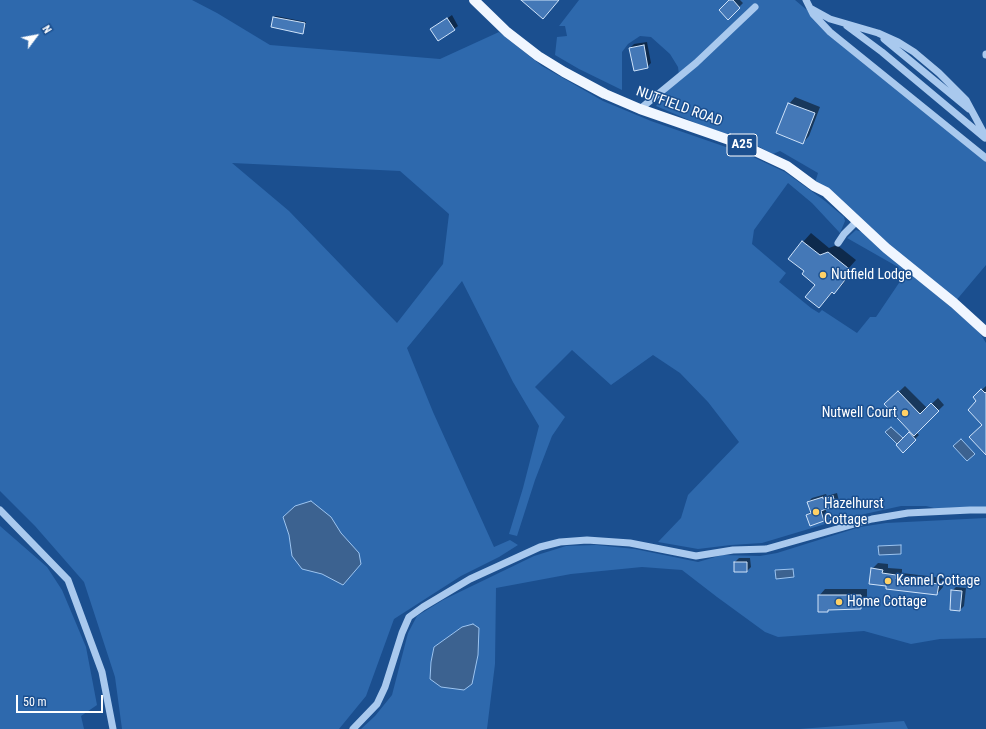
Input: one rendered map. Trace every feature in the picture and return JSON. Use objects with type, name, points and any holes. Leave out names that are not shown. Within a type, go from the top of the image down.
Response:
[{"type":"main road","name":"NUTFIELD ROAD","points":[[474,0],[507,32],[538,56],[564,72],[598,90],[640,109],[738,143],[787,166],[814,186],[826,192],[886,248],[954,303],[986,332]]},
{"type":"street","points":[[807,3],[822,15],[878,33],[909,48],[956,89],[966,100],[984,125],[986,138]]},
{"type":"street","points":[[807,3],[818,21],[830,32],[986,158]]},
{"type":"street","points":[[640,109],[696,63],[755,7]]},
{"type":"street","points":[[844,23],[882,52],[986,138]]},
{"type":"street","points":[[838,243],[857,220]]},
{"type":"street","points":[[0,510],[68,580],[102,672],[113,729]]},
{"type":"street","points":[[353,729],[377,704],[380,698],[385,687],[402,632],[409,617],[470,579],[540,547],[560,542],[587,540],[630,543],[696,556],[733,550],[766,549],[872,519],[901,514],[986,510]]},
{"type":"shaded area","points":[[0,0],[192,0],[217,13],[270,45],[440,59],[499,32],[542,66],[603,101],[651,121],[749,155],[785,172],[844,217],[845,221],[840,233],[812,203],[788,183],[754,230],[752,244],[786,273],[779,282],[811,308],[819,313],[822,310],[857,333],[870,317],[876,317],[901,280],[898,267],[847,238],[856,230],[862,232],[978,330],[986,343],[986,507],[934,508],[926,506],[901,506],[842,519],[762,543],[698,549],[658,542],[681,518],[688,495],[739,442],[708,402],[680,373],[653,355],[611,385],[572,350],[535,387],[565,417],[552,436],[535,480],[517,536],[509,534],[539,426],[513,382],[462,281],[407,348],[433,412],[494,547],[510,540],[518,545],[499,557],[461,576],[394,619],[366,696],[339,729],[122,729],[115,677],[84,582],[35,526],[0,491]],"holes":[[[232,163],[400,171],[449,214],[443,264],[397,323],[289,211]]]},
{"type":"shaded area","points":[[579,0],[795,0],[986,159],[986,265],[954,303],[814,186],[818,173],[780,151],[773,154],[746,140],[703,126],[656,106],[679,75],[678,67],[670,54],[651,37],[640,36],[628,44],[622,52],[622,90],[579,69],[555,55],[557,37],[567,36],[565,26],[559,26]]},
{"type":"shaded area","points":[[891,427],[903,438],[897,444],[885,432]]},
{"type":"shaded area","points":[[961,439],[975,454],[967,461],[953,446]]},
{"type":"shaded area","points":[[311,501],[331,517],[341,533],[359,553],[361,564],[343,585],[322,574],[302,569],[292,556],[289,535],[283,517],[295,506]]},
{"type":"shaded area","points":[[986,518],[986,638],[940,639],[911,644],[864,631],[778,637],[765,632],[682,570],[642,567],[571,574],[496,588],[495,664],[487,729],[361,729],[375,716],[392,695],[408,633],[417,616],[443,600],[534,556],[566,546],[596,545],[635,549],[698,562],[722,555],[760,556],[777,553],[860,527],[886,523]]},
{"type":"shaded area","points":[[0,526],[47,567],[62,590],[86,647],[97,705],[81,716],[84,729],[0,729]]},
{"type":"shaded area","points":[[901,545],[901,554],[879,555],[878,546]]},
{"type":"shaded area","points":[[793,569],[794,577],[776,579],[775,570]]},
{"type":"shaded area","points":[[473,624],[479,628],[478,655],[472,684],[464,690],[441,687],[430,679],[434,647],[462,627]]},
{"type":"shaded area","points":[[904,721],[908,729],[799,729]]},
{"type":"building","points":[[521,0],[559,0],[543,19]]},
{"type":"building","points":[[729,0],[733,0],[740,8],[728,20],[719,10]]},
{"type":"building","points":[[273,17],[305,23],[303,34],[271,27]]},
{"type":"building","points":[[447,18],[455,30],[438,41],[430,29]]},
{"type":"building","points":[[644,45],[648,68],[634,71],[629,48]]},
{"type":"building","points":[[788,103],[815,113],[803,144],[776,133]]},
{"type":"building","name":"Nutfield Lodge","points":[[802,241],[820,255],[828,252],[848,268],[842,277],[845,280],[834,294],[832,292],[819,308],[805,297],[815,285],[802,274],[804,271],[788,259]]},
{"type":"building","points":[[981,389],[985,393],[986,392],[986,455],[969,437],[982,425],[968,410],[976,401],[973,397]]},
{"type":"building","name":"Nutwell Court","points":[[898,391],[920,414],[931,403],[939,411],[914,436],[884,404]]},
{"type":"building","points":[[909,432],[916,440],[903,453],[896,445]]},
{"type":"building","name":"Hazelhurst Cottage","points":[[833,496],[836,505],[821,511],[824,521],[810,526],[806,515],[811,513],[807,502],[823,497],[823,499]]},
{"type":"building","points":[[734,562],[747,562],[747,572],[734,572]]},
{"type":"building","name":"Kennel Cottage","points":[[871,568],[883,570],[882,573],[896,575],[896,579],[939,584],[937,595],[886,589],[886,586],[869,584]]},
{"type":"building","name":"Home Cottage","points":[[951,590],[962,591],[960,611],[950,610]]},
{"type":"building","name":"Home Cottage","points":[[818,595],[861,595],[861,609],[828,610],[828,612],[818,612]]},
{"type":"place","name":"Nutfield Lodge","points":[[823,275]]},
{"type":"place","name":"Nutwell Court","points":[[905,413]]},
{"type":"place","name":"Hazelhurst Cottage","points":[[816,512]]},
{"type":"place","name":"Kennel Cottage","points":[[888,581]]},
{"type":"place","name":"Home Cottage","points":[[839,602]]}]
